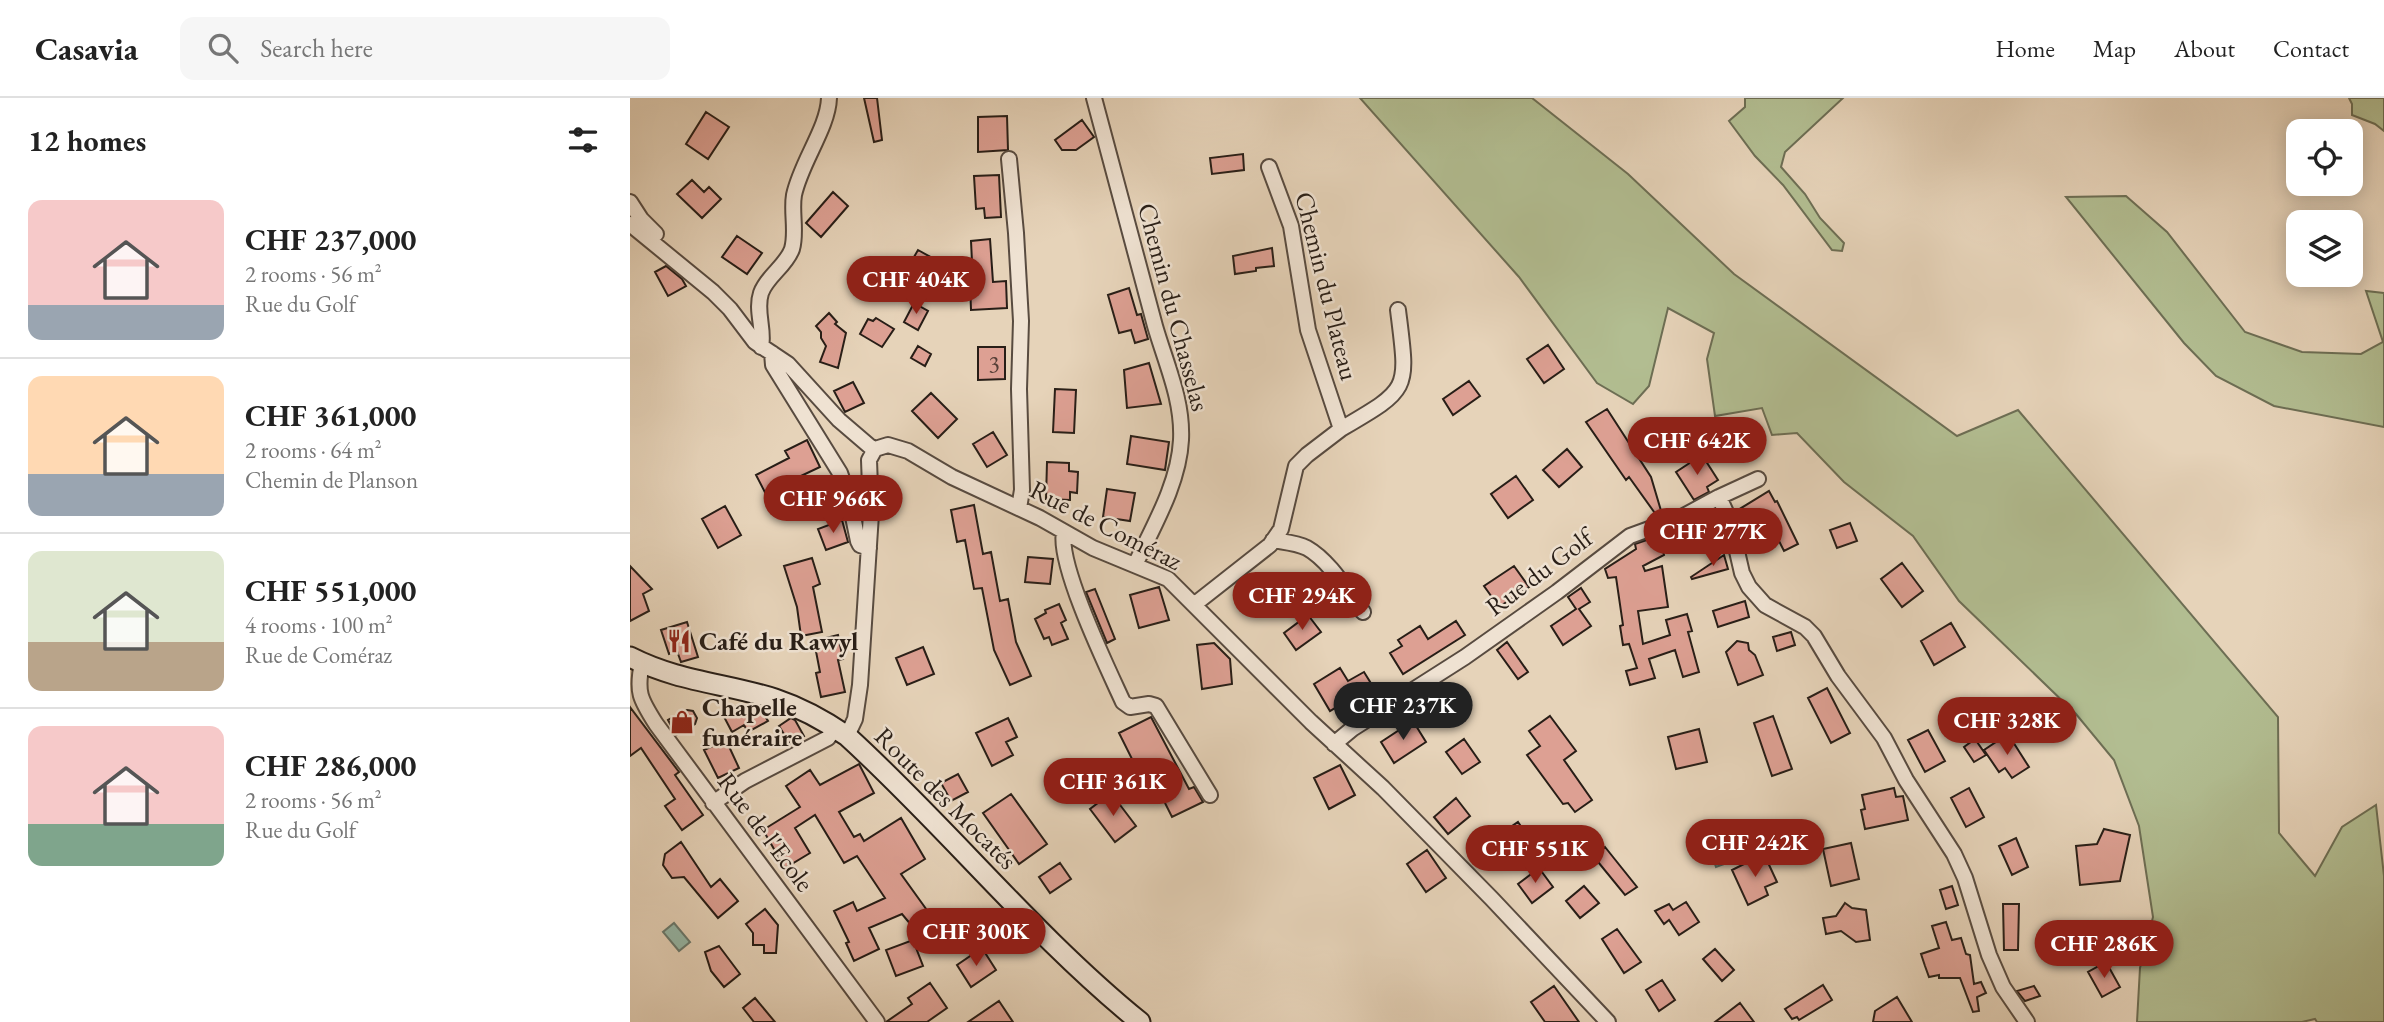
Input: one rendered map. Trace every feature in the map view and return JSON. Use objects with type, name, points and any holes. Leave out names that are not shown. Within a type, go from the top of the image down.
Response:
[{"type":"street","points":[[829,98],[826,117],[795,191],[792,249],[766,283],[760,297],[766,350],[840,473],[850,502],[856,537],[860,545],[869,548]]},
{"type":"street","name":"Chemin du Chasselas","points":[[1094,98],[1162,350],[1179,400],[1181,418],[1181,443],[1174,475],[1135,565]]},
{"type":"street","points":[[1009,159],[1021,321],[1019,389],[1022,490],[1019,508]]},
{"type":"street","name":"Chemin du Plateau","points":[[1269,167],[1291,226],[1308,330],[1341,429]]},
{"type":"street","points":[[630,202],[640,219],[662,242],[661,249]]},
{"type":"street","points":[[630,224],[722,301],[766,350],[788,364],[839,420],[874,450],[869,460],[869,548],[858,703],[854,723],[745,781],[713,803]]},
{"type":"street","points":[[1195,604],[1273,540],[1281,529],[1286,514],[1296,466],[1341,429],[1383,405],[1402,384],[1405,362],[1398,310]]},
{"type":"street","name":"Rue de Coméraz","points":[[874,450],[884,445],[901,448],[952,477],[1019,508],[1093,548],[1168,579],[1334,744],[1383,788],[1608,1022]]},
{"type":"street","name":"Rue du Golf","points":[[1334,744],[1352,729],[1465,657],[1630,537],[1682,517],[1758,479]]},
{"type":"street","points":[[1719,497],[1730,521],[1742,573],[1749,587],[1765,605],[1805,627],[1814,636],[1838,676],[1884,738],[1915,795],[1942,834],[1965,878],[1989,955],[2003,987],[2026,1022]]},
{"type":"street","points":[[1064,532],[1063,548],[1083,609],[1123,702],[1130,707],[1149,704],[1156,706],[1210,795]]},
{"type":"street","points":[[1273,540],[1305,547],[1314,553],[1363,612]]},
{"type":"street","name":"Route des Mocatés","points":[[636,660],[671,675],[773,698],[807,712],[841,732],[1066,957],[1106,995],[1140,1022]]},
{"type":"street","name":"Rue de l'Ecole","points":[[636,660],[638,687],[644,706],[877,1022]]},
{"type":"shaded area","points":[[1360,98],[1532,98],[1628,174],[1734,274],[1957,436],[2018,410],[2278,717],[2279,833],[2315,876],[2342,827],[2376,805],[2384,876],[2384,1022],[2317,1022],[2315,1019],[2302,1022],[2137,1022],[2140,968],[2153,917],[2139,826],[2114,760],[2076,714],[1959,601],[1913,536],[1844,482],[1797,433],[1772,435],[1762,408],[1715,416],[1707,359],[1714,333],[1668,308],[1649,386],[1633,404],[1597,383],[1519,277]]},
{"type":"shaded area","points":[[1745,98],[1843,98],[1785,152],[1781,167],[1805,194],[1820,218],[1844,243],[1842,251],[1832,250],[1783,185],[1755,156],[1729,121],[1745,107]]},
{"type":"shaded area","points":[[2349,98],[2384,98],[2384,131],[2375,124],[2352,115]]},
{"type":"shaded area","points":[[2126,196],[2167,232],[2245,332],[2302,352],[2361,354],[2383,342],[2366,291],[2384,293],[2384,427],[2274,406],[2216,376],[2184,343],[2066,197]]},
{"type":"shaded area","points":[[1722,838],[1730,862],[1716,867],[1708,843]]},
{"type":"shaded area","points":[[674,923],[690,942],[679,951],[663,932]]},
{"type":"building","points":[[864,98],[877,98],[882,140],[874,142]]},
{"type":"building","points":[[706,112],[729,127],[708,159],[686,144]]},
{"type":"building","points":[[1007,116],[1008,150],[978,152],[978,117]]},
{"type":"building","points":[[1082,120],[1094,137],[1076,150],[1062,150],[1055,140]]},
{"type":"building","points":[[1243,154],[1244,170],[1212,174],[1210,158]]},
{"type":"building","points":[[999,175],[1001,217],[985,218],[984,208],[976,209],[974,176]]},
{"type":"building","points":[[692,180],[704,192],[709,187],[721,199],[702,218],[677,194]]},
{"type":"building","points":[[833,192],[848,206],[821,237],[806,223]]},
{"type":"building","points":[[737,236],[762,253],[747,274],[722,257]]},
{"type":"building","points":[[990,239],[993,282],[1006,281],[1007,308],[971,310],[971,241]]},
{"type":"building","points":[[1272,248],[1274,266],[1235,274],[1233,256]]},
{"type":"building","points":[[918,250],[936,260],[924,281],[906,271]]},
{"type":"building","points":[[666,266],[682,279],[686,286],[668,296],[655,272]]},
{"type":"building","points":[[1129,288],[1137,315],[1141,314],[1148,339],[1135,343],[1131,330],[1119,333],[1108,295]]},
{"type":"building","points":[[914,303],[928,311],[918,330],[904,322]]},
{"type":"building","points":[[829,313],[837,322],[835,324],[846,333],[838,368],[820,362],[826,346],[816,326]]},
{"type":"building","points":[[876,318],[894,329],[882,347],[860,334],[868,319],[873,321]]},
{"type":"building","points":[[1548,345],[1564,369],[1544,383],[1527,359]]},
{"type":"building","points":[[918,346],[931,354],[925,366],[911,358]]},
{"type":"building","points":[[978,347],[1005,347],[1005,379],[978,380]]},
{"type":"building","points":[[1149,363],[1161,404],[1127,408],[1124,370]]},
{"type":"building","points":[[1469,381],[1480,396],[1453,415],[1443,399]]},
{"type":"building","points":[[853,382],[864,403],[845,412],[834,391]]},
{"type":"building","points":[[1055,389],[1076,390],[1074,433],[1053,432]]},
{"type":"building","points":[[931,393],[957,419],[938,438],[912,411]]},
{"type":"building","points":[[1607,409],[1651,477],[1662,514],[1657,516],[1629,477],[1626,480],[1586,422]]},
{"type":"building","points":[[993,432],[1007,455],[987,467],[973,444]]},
{"type":"building","points":[[1131,436],[1169,442],[1165,470],[1127,464]]},
{"type":"building","points":[[807,440],[820,467],[786,483],[790,492],[770,502],[756,475],[789,458],[785,451]]},
{"type":"building","points":[[1567,449],[1582,467],[1559,487],[1543,470]]},
{"type":"building","points":[[1702,455],[1718,480],[1707,487],[1709,492],[1694,500],[1676,472]]},
{"type":"building","points":[[1047,462],[1069,463],[1069,471],[1078,472],[1077,493],[1070,492],[1070,500],[1046,499]]},
{"type":"building","points":[[1516,476],[1533,500],[1508,518],[1491,494]]},
{"type":"building","points":[[1107,489],[1135,493],[1130,521],[1103,517]]},
{"type":"building","points":[[1769,491],[1775,502],[1777,501],[1798,544],[1784,551],[1767,517],[1760,521],[1757,517],[1744,523],[1738,510]]},
{"type":"building","points":[[974,505],[983,554],[991,552],[1000,601],[1008,599],[1016,642],[1031,676],[1010,685],[994,650],[982,588],[974,589],[965,540],[957,542],[951,510]]},
{"type":"building","points":[[725,506],[741,535],[718,548],[702,519]]},
{"type":"building","points":[[1715,510],[1721,526],[1713,530],[1704,516]]},
{"type":"building","points":[[842,520],[848,542],[826,550],[818,529]]},
{"type":"building","points":[[1850,523],[1857,541],[1837,548],[1830,530]]},
{"type":"building","points":[[1667,533],[1668,541],[1661,543],[1664,555],[1643,566],[1645,571],[1662,566],[1668,607],[1638,611],[1643,644],[1670,635],[1666,620],[1687,614],[1692,631],[1688,632],[1699,672],[1683,677],[1675,650],[1649,659],[1655,678],[1630,685],[1626,671],[1637,668],[1629,644],[1623,645],[1616,577],[1608,578],[1605,569],[1636,549],[1635,544]]},
{"type":"building","points":[[1724,555],[1728,569],[1692,579],[1691,577]]},
{"type":"building","points":[[1028,557],[1053,559],[1050,584],[1025,582]]},
{"type":"building","points":[[812,558],[820,584],[813,587],[822,632],[801,636],[797,607],[784,566]]},
{"type":"building","points":[[1902,563],[1923,591],[1902,607],[1881,579]]},
{"type":"building","points":[[630,566],[652,589],[643,594],[649,611],[630,621]]},
{"type":"building","points":[[1514,566],[1529,587],[1499,607],[1484,586]]},
{"type":"building","points":[[1159,587],[1169,620],[1139,628],[1130,595]]},
{"type":"building","points":[[1581,588],[1590,602],[1579,609],[1591,626],[1563,645],[1551,626],[1576,609],[1568,597]]},
{"type":"building","points":[[1095,589],[1115,639],[1107,643],[1086,592]]},
{"type":"building","points":[[1745,601],[1749,617],[1718,627],[1713,611]]},
{"type":"building","points":[[1059,604],[1066,620],[1061,623],[1068,639],[1052,645],[1049,637],[1044,639],[1035,619],[1046,613],[1045,610]]},
{"type":"building","points":[[1308,615],[1321,632],[1296,650],[1284,633]]},
{"type":"building","points":[[1456,621],[1465,635],[1403,674],[1390,653],[1402,646],[1398,640],[1420,626],[1428,639]]},
{"type":"building","name":"Café du Rawyl","points":[[687,622],[698,657],[681,662],[677,651],[669,654],[661,630]]},
{"type":"building","points":[[1951,623],[1965,647],[1934,665],[1921,641]]},
{"type":"building","points":[[1791,632],[1795,645],[1777,651],[1773,637]]},
{"type":"building","points":[[838,635],[843,659],[838,660],[845,692],[821,697],[816,673],[820,672],[814,641]]},
{"type":"building","points":[[1737,641],[1748,643],[1763,675],[1738,685],[1726,652]]},
{"type":"building","points":[[1507,642],[1528,672],[1518,679],[1497,650]]},
{"type":"building","points":[[1214,643],[1230,659],[1232,684],[1202,689],[1197,645]]},
{"type":"building","points":[[923,647],[934,674],[907,685],[896,658]]},
{"type":"building","points":[[1340,668],[1348,681],[1364,672],[1372,685],[1330,711],[1314,684]]},
{"type":"building","points":[[1827,688],[1850,733],[1831,743],[1808,698]]},
{"type":"building","points":[[739,705],[743,712],[755,706],[760,708],[768,721],[748,732],[744,725],[732,732],[722,713]]},
{"type":"building","points":[[630,707],[679,772],[675,775],[703,815],[682,830],[665,806],[675,799],[641,748],[630,756]]},
{"type":"building","name":"Chapelle funéraire","points":[[687,710],[693,711],[697,718],[695,724],[676,735],[668,720]]},
{"type":"building","points":[[1550,716],[1576,751],[1564,760],[1592,800],[1575,812],[1568,803],[1563,804],[1527,755],[1540,746],[1529,731]]},
{"type":"building","points":[[1773,716],[1792,769],[1772,776],[1754,723]]},
{"type":"building","points":[[1151,717],[1189,789],[1194,787],[1203,802],[1172,817],[1155,783],[1146,787],[1119,733]]},
{"type":"building","points":[[791,718],[804,736],[790,744],[779,726]]},
{"type":"building","points":[[1008,718],[1017,737],[1006,742],[1013,755],[992,766],[976,733]]},
{"type":"building","points":[[1413,721],[1426,742],[1394,763],[1381,742]]},
{"type":"building","points":[[1699,729],[1707,762],[1676,769],[1668,737]]},
{"type":"building","points":[[1928,730],[1945,761],[1925,772],[1908,740]]},
{"type":"building","points":[[2008,734],[2029,767],[2012,778],[2005,768],[1999,772],[1984,750]]},
{"type":"building","points":[[1464,739],[1480,762],[1462,774],[1446,752]]},
{"type":"building","points":[[1975,739],[1986,755],[1974,762],[1964,747]]},
{"type":"building","points":[[726,740],[739,768],[718,778],[704,750]]},
{"type":"building","points":[[859,764],[874,793],[839,812],[854,837],[860,834],[864,841],[901,818],[925,859],[901,874],[929,913],[912,926],[902,914],[869,928],[879,949],[854,961],[846,943],[849,942],[834,911],[853,902],[857,911],[885,898],[857,856],[844,863],[815,815],[795,828],[810,853],[785,868],[763,830],[800,807],[786,786],[810,770],[820,785]]},
{"type":"building","points":[[1340,765],[1355,795],[1329,809],[1314,778]]},
{"type":"building","points":[[958,774],[968,792],[951,801],[941,783]]},
{"type":"building","points":[[1894,788],[1896,797],[1903,796],[1908,820],[1865,829],[1861,810],[1865,809],[1862,795]]},
{"type":"building","points":[[1969,788],[1984,817],[1966,827],[1951,798]]},
{"type":"building","points":[[1111,793],[1136,826],[1115,842],[1090,809]]},
{"type":"building","points":[[1011,794],[1047,844],[1019,864],[983,813]]},
{"type":"building","points":[[1456,798],[1470,816],[1448,834],[1434,817]]},
{"type":"building","points":[[1518,822],[1531,841],[1501,862],[1490,846]]},
{"type":"building","points":[[2104,829],[2130,835],[2120,881],[2080,885],[2076,846],[2097,844]]},
{"type":"building","points":[[2016,838],[2028,867],[2012,875],[1999,846]]},
{"type":"building","points":[[681,842],[711,887],[720,879],[738,901],[718,918],[684,877],[672,878],[663,865],[665,854]]},
{"type":"building","points":[[1851,843],[1859,879],[1831,886],[1823,849]]},
{"type":"building","points":[[1605,847],[1637,887],[1625,895],[1594,857]]},
{"type":"building","points":[[1427,850],[1446,878],[1426,892],[1407,864]]},
{"type":"building","points":[[1764,854],[1777,882],[1765,887],[1768,895],[1748,905],[1732,870]]},
{"type":"building","points":[[1060,863],[1071,879],[1050,893],[1039,877]]},
{"type":"building","points":[[1539,868],[1553,887],[1532,903],[1518,884]]},
{"type":"building","points":[[1584,886],[1599,903],[1580,918],[1566,901]]},
{"type":"building","points":[[1952,886],[1958,905],[1946,909],[1940,890]]},
{"type":"building","points":[[1686,902],[1699,922],[1679,935],[1669,920],[1664,924],[1655,911],[1669,904],[1673,910]]},
{"type":"building","points":[[1845,903],[1852,908],[1866,910],[1870,940],[1856,942],[1841,931],[1826,934],[1823,918],[1836,916]]},
{"type":"building","points":[[2003,904],[2019,904],[2018,950],[2004,950]]},
{"type":"building","points":[[765,909],[778,925],[776,953],[764,953],[764,945],[753,945],[753,933],[746,924]]},
{"type":"building","points":[[1946,922],[1952,940],[1961,938],[1966,954],[1970,955],[1974,984],[1981,982],[1986,993],[1977,997],[1979,1011],[1973,1012],[1960,978],[1939,978],[1939,975],[1929,977],[1921,954],[1939,948],[1932,926]]},
{"type":"building","points":[[1617,929],[1641,962],[1624,973],[1602,939]]},
{"type":"building","points":[[913,940],[923,966],[896,976],[886,950]]},
{"type":"building","points":[[719,946],[740,974],[724,987],[711,971],[705,952]]},
{"type":"building","points":[[982,948],[996,970],[971,987],[957,965]]},
{"type":"building","points":[[1715,949],[1734,970],[1722,981],[1703,959]]},
{"type":"building","points":[[2106,962],[2120,987],[2102,997],[2088,972]]},
{"type":"building","points":[[1662,980],[1675,1000],[1659,1011],[1646,990]]},
{"type":"building","points":[[930,983],[947,1008],[927,1022],[886,1022],[912,1004],[908,998]]},
{"type":"building","points":[[1823,985],[1832,1000],[1799,1020],[1797,1017],[1792,1019],[1785,1009]]},
{"type":"building","points":[[1554,986],[1579,1022],[1545,1022],[1531,1002]]},
{"type":"building","points":[[2034,986],[2040,996],[2025,1001],[2017,991]]},
{"type":"building","points":[[1897,997],[1912,1022],[1873,1022],[1875,1011]]},
{"type":"building","points":[[755,998],[775,1022],[754,1022],[743,1008]]},
{"type":"building","points":[[999,1001],[1013,1022],[968,1022]]},
{"type":"building","points":[[1740,1003],[1754,1022],[1715,1022]]},
{"type":"place","name":"Café du Rawyl","points":[[679,641]]},
{"type":"place","name":"Chapelle funéraire","points":[[682,722]]}]
